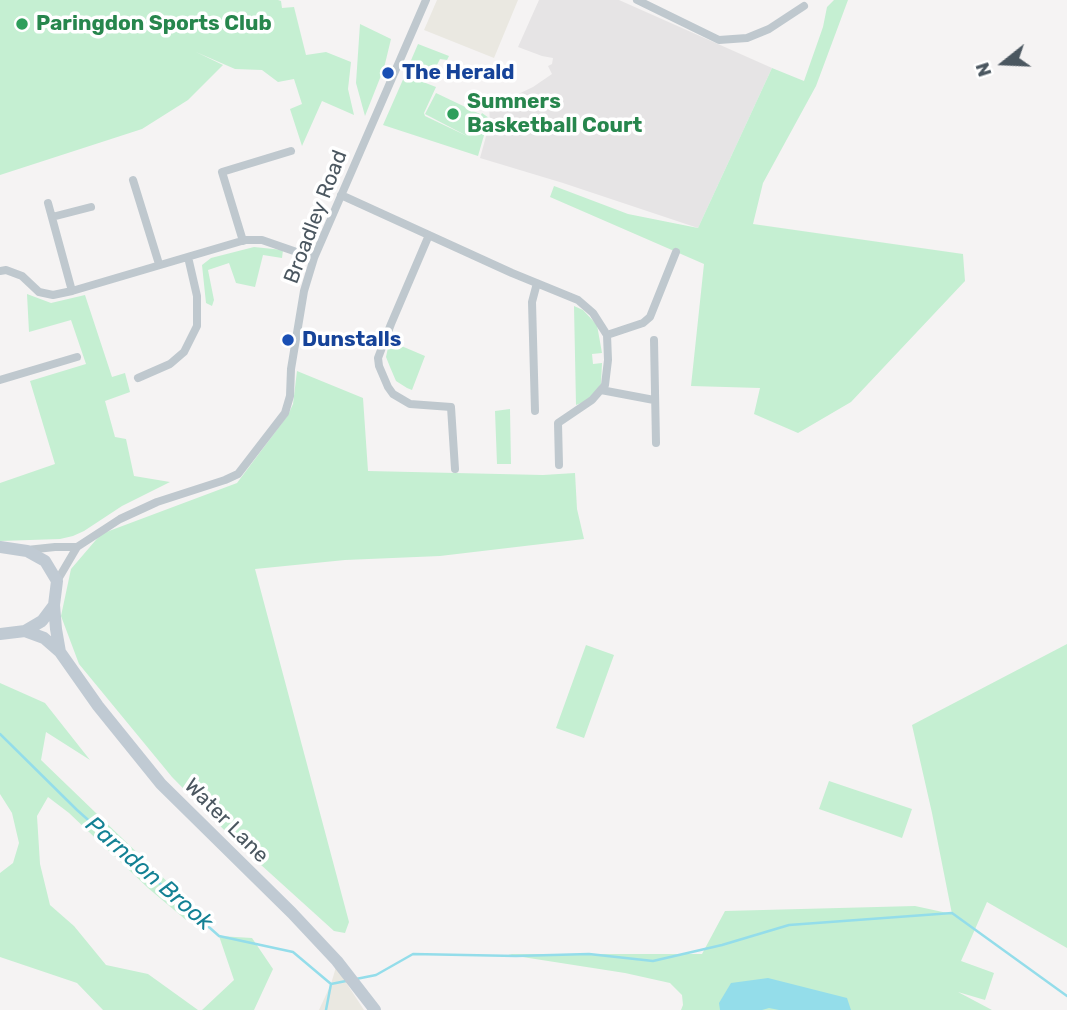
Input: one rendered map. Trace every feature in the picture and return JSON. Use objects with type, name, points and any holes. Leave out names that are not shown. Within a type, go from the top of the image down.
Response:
[{"type":"main road","points":[[0,547],[27,551],[46,561],[57,581]]},
{"type":"main road","name":"Water Lane","points":[[57,581],[54,606],[60,652]]},
{"type":"main road","points":[[0,634],[25,631],[42,621],[54,606]]},
{"type":"main road","name":"Water Lane","points":[[25,631],[44,638],[60,652],[98,706],[161,784],[292,913],[337,961],[375,1010]]},
{"type":"street","name":"Broadley Road","points":[[57,581],[77,547],[120,519],[157,502],[238,474],[285,413],[290,396],[291,369],[304,291],[314,258],[426,0]]},
{"type":"street","points":[[637,0],[658,4],[719,40],[747,38],[769,29],[804,6]]},
{"type":"street","points":[[243,241],[222,172],[291,151]]},
{"type":"street","points":[[133,180],[159,264]]},
{"type":"street","points":[[341,195],[578,300],[593,313],[607,335],[606,385],[592,400],[558,423],[559,465]]},
{"type":"street","points":[[48,203],[72,290]]},
{"type":"street","points":[[52,217],[91,207]]},
{"type":"street","points":[[429,235],[378,358],[379,366],[393,394],[410,404],[451,407],[455,469]]},
{"type":"street","points":[[0,271],[6,270],[22,276],[39,292],[53,295],[243,241],[262,240],[314,258]]},
{"type":"street","points":[[607,335],[643,323],[650,317],[676,252]]},
{"type":"street","points":[[138,378],[170,365],[184,352],[197,326],[197,296],[188,257]]},
{"type":"street","points":[[535,411],[532,302],[537,283]]},
{"type":"street","points":[[654,340],[656,443]]},
{"type":"street","points":[[0,380],[77,357]]},
{"type":"street","points":[[601,390],[654,400]]},
{"type":"street","points":[[27,551],[77,547]]},
{"type":"shaded area","points":[[437,0],[518,0],[494,58],[424,30]]},
{"type":"shaded area","points":[[539,0],[619,0],[772,68],[698,228],[480,158],[490,122],[489,107],[505,101],[504,97],[510,98],[533,87],[552,74],[548,66],[552,64],[553,58],[518,47]]},
{"type":"shaded area","points":[[336,967],[364,1010],[319,1010]]},
{"type":"green space","points":[[0,0],[278,0],[281,1],[282,8],[294,7],[306,55],[326,52],[351,62],[348,89],[354,115],[322,101],[302,146],[290,109],[302,104],[294,79],[278,82],[262,70],[235,69],[196,52],[223,65],[188,100],[142,129],[0,175]]},
{"type":"green space","points":[[834,0],[848,0],[816,86],[763,183],[753,224],[963,254],[965,281],[851,402],[798,433],[754,414],[760,388],[691,386],[704,264],[550,197],[554,186],[628,214],[698,228],[772,68],[804,81],[823,27],[827,7]]},
{"type":"green space","points":[[360,24],[391,39],[384,68],[365,116],[356,83]]},
{"type":"green space","points":[[418,44],[449,56],[447,60],[440,59],[436,75],[409,65]]},
{"type":"green space","points":[[405,75],[436,87],[424,113],[425,116],[469,137],[425,114],[436,93],[480,114],[475,126],[482,113],[489,118],[478,156],[383,125]]},
{"type":"green space","points":[[254,247],[283,250],[282,258],[263,255],[255,287],[236,283],[229,263],[208,270],[214,300],[212,306],[206,303],[202,265],[211,258]]},
{"type":"green space","points":[[27,294],[51,303],[85,295],[112,377],[125,373],[130,392],[105,401],[115,437],[126,439],[134,476],[170,482],[122,506],[73,536],[60,539],[0,541],[0,483],[55,464],[30,381],[86,364],[71,320],[29,332]]},
{"type":"green space","points":[[574,306],[583,310],[597,325],[602,353],[592,354],[593,364],[602,363],[601,384],[589,400],[576,405]]},
{"type":"green space","points":[[390,338],[393,339],[392,342],[425,356],[412,390],[396,381],[390,367],[386,357]]},
{"type":"green space","points":[[297,371],[363,398],[368,471],[543,475],[575,473],[577,509],[584,539],[440,556],[345,560],[255,569],[349,922],[345,933],[334,931],[239,845],[172,777],[79,664],[61,616],[71,569],[101,534],[237,483],[288,415],[293,404]]},
{"type":"green space","points":[[510,409],[511,464],[497,464],[495,411]]},
{"type":"green space","points":[[1067,644],[1067,948],[987,902],[961,961],[994,973],[985,1000],[958,992],[992,1010],[681,1010],[682,995],[670,983],[508,954],[702,954],[725,911],[915,906],[952,914],[912,725]]},
{"type":"green space","points":[[586,645],[614,655],[584,738],[556,728]]},
{"type":"green space","points":[[0,683],[45,703],[90,760],[46,732],[41,760],[207,920],[186,920],[48,797],[37,816],[40,864],[50,905],[74,926],[106,965],[148,974],[198,1010],[103,1010],[77,983],[0,957],[0,873],[13,863],[19,843],[12,813],[0,794]]},
{"type":"green space","points":[[829,781],[912,809],[902,838],[819,809]]},
{"type":"green space","points":[[219,936],[252,938],[273,969],[254,1010],[202,1010],[234,980]]},
{"type":"water","points":[[768,978],[847,998],[851,1010],[720,1010],[719,1003],[731,983]]},
{"type":"waterway","name":"Parndon Brook","points":[[0,734],[77,810],[219,936],[293,952],[331,984],[326,1010]]},
{"type":"waterway","points":[[356,979],[376,975],[413,954],[589,954],[653,961],[722,945],[789,925],[952,913],[1067,996]]},
{"type":"waterway","points":[[331,984],[346,981]]},
{"type":"place","name":"Paringdon Sports Club","points":[[22,24]]},
{"type":"place","name":"The Herald","points":[[388,73]]},
{"type":"place","name":"Sumners Basketball Court","points":[[453,114]]},
{"type":"place","name":"Dunstalls","points":[[288,340]]}]
